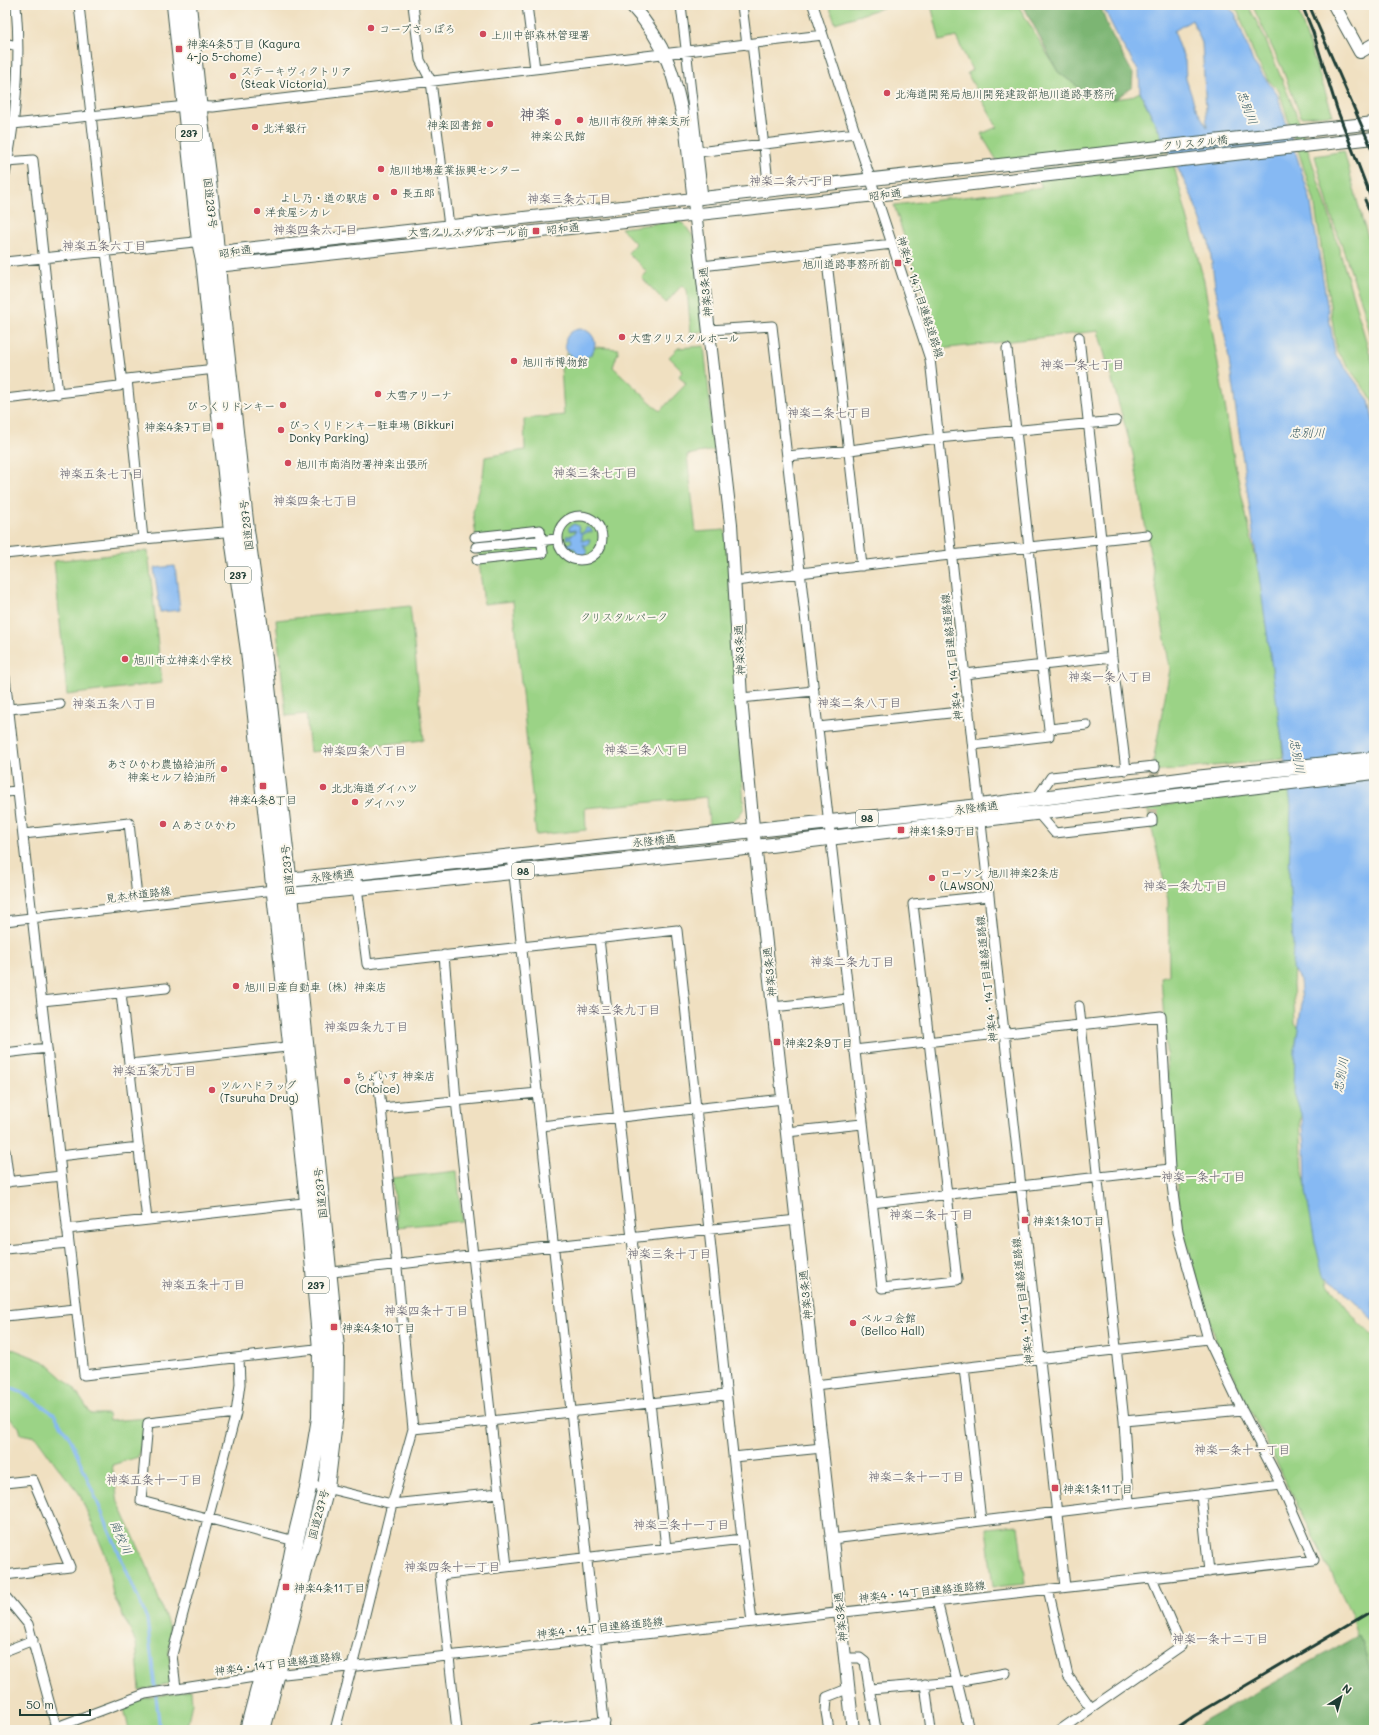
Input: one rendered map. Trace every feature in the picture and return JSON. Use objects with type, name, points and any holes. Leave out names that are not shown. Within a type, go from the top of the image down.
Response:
[{"type":"highway","name":"国道237号","points":[[175,5],[192,106],[210,252],[274,890],[298,1046]]},
{"type":"highway","name":"国道237号","points":[[188,5],[192,106]]},
{"type":"highway","name":"国道237号","points":[[210,252],[215,369],[239,530],[263,650],[289,888],[298,1046],[335,1414],[326,1488],[286,1587],[262,1730]]},
{"type":"highway","name":"国道237号","points":[[303,1543],[328,1348]]},
{"type":"highway","name":"国道237号","points":[[248,1730],[271,1675]]},
{"type":"main road","name":"永隆橋通","points":[[289,888],[357,888],[755,847],[830,838],[980,813],[1036,799],[1195,778],[1374,759]]},
{"type":"main road","name":"永隆橋通","points":[[274,890],[289,888],[355,872],[829,822],[980,813],[1038,813],[1374,772]]},
{"type":"street","points":[[5,174],[19,72],[16,5]]},
{"type":"street","points":[[79,5],[106,252],[125,381],[143,539]]},
{"type":"street","points":[[413,5],[420,60],[430,81],[449,226]]},
{"type":"street","points":[[527,5],[535,69]]},
{"type":"street","name":"神楽3条通","points":[[631,5],[643,18],[655,36],[666,55],[675,78],[699,198],[696,214],[730,516],[741,698],[753,830],[840,1612],[847,1689],[853,1730]]},
{"type":"street","points":[[681,5],[698,152],[699,198]]},
{"type":"street","points":[[742,5],[769,190]]},
{"type":"street","name":"神楽4・14丁目連絡道路線","points":[[52,1729],[150,1693],[176,1688],[271,1675],[1065,1587],[930,359],[813,5]]},
{"type":"street","points":[[1334,5],[1360,52],[1374,44]]},
{"type":"street","points":[[13,124],[192,106],[213,107],[666,55],[823,35]]},
{"type":"street","points":[[5,43],[17,46]]},
{"type":"street","name":"クリスタル橋","points":[[1062,157],[1374,123]]},
{"type":"street","points":[[698,152],[855,133]]},
{"type":"street","name":"クリスタル橋","points":[[1068,173],[1374,138]]},
{"type":"street","name":"昭和通","points":[[210,252],[1062,157]]},
{"type":"street","points":[[7,162],[34,160],[58,394]]},
{"type":"street","name":"昭和通","points":[[210,252],[696,214],[876,196],[1068,173]]},
{"type":"street","points":[[702,266],[826,253],[892,244]]},
{"type":"street","points":[[5,262],[106,252],[210,252]]},
{"type":"street","points":[[826,253],[850,450],[862,566]]},
{"type":"street","points":[[709,330],[772,326],[862,1124],[882,1288],[957,1280],[913,904],[989,896]]},
{"type":"street","points":[[1079,337],[1112,657],[1126,770]]},
{"type":"street","points":[[973,745],[1050,736],[1007,349]]},
{"type":"street","points":[[5,400],[119,386],[125,381],[215,369]]},
{"type":"street","points":[[787,456],[850,450],[938,438],[1017,432],[1116,421]]},
{"type":"street","points":[[579,516],[587,517],[599,527],[602,542],[594,555],[588,559],[580,561],[567,557],[559,546],[557,539],[558,532],[566,521],[579,516]]},
{"type":"street","points":[[5,554],[239,530]]},
{"type":"street","points":[[474,537],[540,530],[543,553],[477,560]]},
{"type":"street","points":[[735,580],[951,555],[1147,535]]},
{"type":"street","points":[[476,547],[557,539]]},
{"type":"street","points":[[965,674],[1112,657]]},
{"type":"street","points":[[5,677],[84,1374],[328,1348]]},
{"type":"street","points":[[741,698],[814,691]]},
{"type":"street","points":[[9,709],[60,704]]},
{"type":"street","points":[[818,727],[969,711]]},
{"type":"street","points":[[1049,728],[1087,725]]},
{"type":"street","points":[[1036,799],[1051,777],[1155,766],[1154,768]]},
{"type":"street","points":[[5,792],[18,790]]},
{"type":"street","points":[[1038,813],[1055,832],[1152,822],[1152,818]]},
{"type":"street","points":[[23,834],[129,823],[138,906]]},
{"type":"street","points":[[512,856],[605,1726],[533,1730]]},
{"type":"street","points":[[355,872],[367,964],[677,930],[708,1230],[752,1622]]},
{"type":"street","name":"見本林道路線","points":[[5,921],[274,890]]},
{"type":"street","points":[[599,938],[666,1548]]},
{"type":"street","points":[[444,956],[456,1100],[507,1567]]},
{"type":"street","points":[[42,1002],[166,988]]},
{"type":"street","points":[[122,993],[147,1220]]},
{"type":"street","points":[[773,1007],[848,999]]},
{"type":"street","points":[[1079,1006],[1124,1421],[1129,1503]]},
{"type":"street","points":[[854,1050],[1161,1016],[1170,1169],[1178,1232],[1208,1339],[1242,1410],[1281,1484],[1314,1560],[1065,1587]]},
{"type":"street","points":[[130,1064],[298,1046]]},
{"type":"street","points":[[5,1053],[47,1048]]},
{"type":"street","points":[[335,1730],[392,1504],[413,1428],[378,1077]]},
{"type":"street","points":[[381,1108],[538,1093]]},
{"type":"street","points":[[541,1126],[783,1099]]},
{"type":"street","points":[[787,1132],[862,1124]]},
{"type":"street","points":[[59,1156],[139,1147]]},
{"type":"street","points":[[5,1151],[7,1182],[61,1176]]},
{"type":"street","points":[[872,1203],[1170,1169]]},
{"type":"street","points":[[67,1229],[314,1202]]},
{"type":"street","points":[[322,1274],[472,1255],[797,1220]]},
{"type":"street","points":[[5,1249],[69,1242]]},
{"type":"street","points":[[5,1316],[76,1309]]},
{"type":"street","points":[[815,1385],[1208,1339]]},
{"type":"street","points":[[176,1688],[172,1655],[236,1413],[240,1384],[239,1358]]},
{"type":"street","points":[[964,1367],[981,1521]]},
{"type":"street","points":[[413,1428],[491,1422],[571,1411],[726,1395]]},
{"type":"street","points":[[1124,1421],[1242,1410]]},
{"type":"street","points":[[236,1413],[148,1423],[141,1501],[303,1543]]},
{"type":"street","points":[[733,1457],[822,1448]]},
{"type":"street","points":[[5,1483],[33,1480],[70,1567],[5,1575]]},
{"type":"street","points":[[310,1484],[392,1504],[499,1494]]},
{"type":"street","points":[[832,1539],[1281,1484]]},
{"type":"street","points":[[1201,1494],[1209,1572]]},
{"type":"street","points":[[457,1730],[440,1575],[742,1539]]},
{"type":"street","points":[[1060,1730],[1181,1646],[1152,1578]]},
{"type":"street","points":[[1048,1589],[1068,1676],[1091,1708]]},
{"type":"street","points":[[5,1596],[28,1624],[33,1640],[52,1729]]},
{"type":"street","points":[[937,1601],[969,1730]]},
{"type":"street","points":[[5,1651],[33,1640]]},
{"type":"street","points":[[845,1658],[860,1658],[865,1662],[876,1730]]},
{"type":"street","points":[[870,1689],[956,1682],[1006,1673]]},
{"type":"street","points":[[925,1684],[931,1730]]},
{"type":"street","points":[[829,1730],[826,1712],[827,1697],[847,1689]]},
{"type":"green space","points":[[829,5],[891,5],[835,23]]},
{"type":"green space","points":[[931,5],[1018,5],[1058,72],[1089,95],[1115,99],[1130,97],[1140,92],[1169,151],[1002,169],[981,134],[997,127],[967,73],[972,70],[956,37],[940,41]]},
{"type":"green space","points":[[1023,5],[1100,5],[1108,28],[1133,74],[1132,87],[1115,99],[1101,98],[1089,95],[1058,72]]},
{"type":"green space","points":[[1228,5],[1248,5],[1263,34],[1297,116],[1327,208],[1374,368],[1374,410],[1372,399],[1337,352],[1314,200],[1279,91],[1270,82],[1256,60],[1238,11]]},
{"type":"green space","points":[[1252,5],[1296,5],[1333,115],[1301,117],[1282,68]]},
{"type":"green space","points":[[1344,151],[1362,219],[1374,255],[1374,347],[1362,303],[1331,215],[1315,156]]},
{"type":"green space","points":[[1171,155],[1204,281],[1235,465],[1263,591],[1278,688],[1283,759],[1153,772],[1154,757],[1170,669],[1133,454],[1098,331],[940,349],[894,205],[1042,188],[1035,169]]},
{"type":"green space","points":[[676,221],[684,224],[694,238],[704,331],[691,333],[687,290],[682,285],[666,303],[642,278],[647,272],[628,253],[636,244],[621,228]]},
{"type":"green space","name":"クリスタルパーク","points":[[704,346],[715,450],[687,455],[696,532],[725,530],[732,602],[744,808],[737,817],[730,822],[709,825],[707,797],[585,808],[586,830],[536,835],[513,601],[484,604],[473,512],[483,476],[485,457],[525,450],[524,419],[564,415],[561,367],[567,366],[566,353],[575,360],[592,354],[595,347],[619,349],[613,367],[660,411],[686,384],[679,376],[683,371],[669,357],[678,348]]},
{"type":"green space","points":[[148,551],[162,683],[67,695],[54,561]]},
{"type":"green space","points":[[410,606],[424,740],[310,752],[306,714],[286,716],[276,620]]},
{"type":"green space","points":[[1292,791],[1295,943],[1293,985],[1295,1023],[1307,1039],[1312,1072],[1300,1121],[1303,1173],[1328,1284],[1359,1323],[1374,1337],[1374,1686],[1351,1613],[1214,1337],[1183,1231],[1174,1166],[1161,977],[1169,975],[1168,900],[1147,807]]},
{"type":"green space","points":[[457,1171],[462,1221],[397,1227],[392,1178]]},
{"type":"green space","points":[[5,1346],[45,1362],[73,1387],[91,1414],[108,1414],[109,1421],[148,1418],[138,1457],[112,1465],[118,1502],[147,1566],[172,1636],[169,1651],[171,1683],[140,1691],[136,1643],[113,1595],[107,1559],[79,1493],[36,1437],[21,1434],[19,1427],[5,1414]]},
{"type":"green space","points":[[1018,1525],[1025,1584],[993,1587],[986,1528]]},
{"type":"green space","points":[[1360,1634],[1374,1678],[1374,1730],[1193,1730],[1207,1720]]},
{"type":"green space","points":[[191,1690],[192,1703],[186,1730],[129,1730],[123,1704],[141,1699]]},
{"type":"water","name":"忠別川","points":[[1102,5],[1225,5],[1235,13],[1253,62],[1277,94],[1310,198],[1335,354],[1369,400],[1374,426],[1374,1321],[1336,1284],[1323,1275],[1315,1242],[1306,1192],[1305,1145],[1302,1117],[1294,1093],[1295,1049],[1302,1003],[1300,980],[1292,968],[1293,944],[1289,874],[1291,805],[1227,346],[1215,286],[1209,242],[1192,197],[1140,92],[1139,71],[1121,43]],"holes":[[[1192,20],[1202,43],[1207,127],[1195,106],[1186,79],[1185,61],[1174,31]]]},
{"type":"water","points":[[580,329],[591,333],[595,344],[591,355],[580,359],[569,355],[565,344],[569,333]]},
{"type":"water","points":[[574,524],[578,526],[580,533],[583,533],[587,527],[592,530],[592,532],[587,532],[582,535],[582,541],[588,539],[590,540],[587,546],[583,544],[587,552],[583,557],[579,556],[574,548],[564,548],[562,546],[563,541],[568,544],[572,542],[571,538],[567,539],[566,536],[570,536],[576,532],[575,530],[569,530],[569,527]]},
{"type":"water","points":[[175,566],[180,610],[160,612],[154,568]]},
{"type":"waterway","name":"南校川","points":[[5,1386],[23,1393],[54,1414],[71,1440],[147,1619],[160,1730]]},
{"type":"tunnel","points":[[1152,818],[1155,768]]},
{"type":"railway","points":[[1302,5],[1313,32],[1337,109],[1374,206]]},
{"type":"railway","points":[[1309,5],[1374,154]]},
{"type":"railway","points":[[1365,200],[1374,222]]},
{"type":"railway","points":[[1174,1730],[1194,1716],[1374,1610]]},
{"type":"place","name":"コープさっぽろ","points":[[371,28]]},
{"type":"place","name":"上川中部森林管理署","points":[[483,34]]},
{"type":"place","name":"神楽4条5丁目 (Kagura 4-jo 5-chome)","points":[[179,49]]},
{"type":"place","name":"ステーキヴィクトリア (Steak Victoria)","points":[[233,76]]},
{"type":"place","name":"北海道開発局旭川開発建設部旭川道路事務所","points":[[887,93]]},
{"type":"place","name":"旭川市役所 神楽支所","points":[[580,120]]},
{"type":"place","name":"神楽公民館","points":[[558,122]]},
{"type":"place","name":"神楽図書館","points":[[490,124]]},
{"type":"place","name":"北洋銀行","points":[[255,127]]},
{"type":"place","name":"旭川地場産業振興センター","points":[[381,169]]},
{"type":"place","name":"長五郎","points":[[394,192]]},
{"type":"place","name":"よし乃・道の駅店","points":[[376,197]]},
{"type":"place","name":"洋食屋シカレ","points":[[257,211]]},
{"type":"place","name":"大雪クリスタルホール前","points":[[536,231]]},
{"type":"place","name":"旭川道路事務所前","points":[[898,263]]},
{"type":"place","name":"大雪クリスタルホール","points":[[622,337]]},
{"type":"place","name":"旭川市博物館","points":[[514,361]]},
{"type":"place","name":"大雪アリーナ","points":[[378,394]]},
{"type":"place","name":"びっくりドンキー","points":[[283,405]]},
{"type":"place","name":"神楽4条7丁目","points":[[220,426]]},
{"type":"place","name":"びっくりドンキー駐車場 (Bikkuri Donky Parking)","points":[[281,430]]},
{"type":"place","name":"旭川市南消防署神楽出張所","points":[[288,463]]},
{"type":"place","name":"旭川市立神楽小学校","points":[[125,659]]},
{"type":"place","name":"あさひかわ農協給油所 神楽セルフ給油所","points":[[224,769]]},
{"type":"place","name":"神楽4条8丁目","points":[[263,786]]},
{"type":"place","name":"北北海道ダイハツ","points":[[323,787]]},
{"type":"place","name":"ダイハツ","points":[[355,802]]},
{"type":"place","name":"Ａあさひかわ","points":[[163,824]]},
{"type":"place","name":"神楽1条9丁目","points":[[901,830]]},
{"type":"place","name":"ローソン 旭川神楽2条店 (LAWSON)","points":[[932,878]]},
{"type":"place","name":"旭川日産自動車（株）神楽店","points":[[236,986]]},
{"type":"place","name":"神楽2条9丁目","points":[[777,1042]]},
{"type":"place","name":"ちょいす 神楽店 (Choice)","points":[[347,1081]]},
{"type":"place","name":"ツルハドラッグ (Tsuruha Drug)","points":[[212,1090]]},
{"type":"place","name":"神楽1条10丁目","points":[[1025,1220]]},
{"type":"place","name":"ベルコ会館 (Bellco Hall)","points":[[853,1323]]},
{"type":"place","name":"神楽4条10丁目","points":[[334,1327]]},
{"type":"place","name":"神楽1条11丁目","points":[[1055,1488]]},
{"type":"place","name":"神楽4条11丁目","points":[[286,1587]]},
{"type":"district","name":"神楽","points":[[535,114]]},
{"type":"district","name":"神楽二条六丁目","points":[[791,180]]},
{"type":"district","name":"神楽三条六丁目","points":[[569,198]]},
{"type":"district","name":"神楽四条六丁目","points":[[315,229]]},
{"type":"district","name":"神楽五条六丁目","points":[[104,245]]},
{"type":"district","name":"神楽一条七丁目","points":[[1082,364]]},
{"type":"district","name":"神楽二条七丁目","points":[[829,412]]},
{"type":"district","name":"神楽三条七丁目","points":[[595,472]]},
{"type":"district","name":"神楽五条七丁目","points":[[101,473]]},
{"type":"district","name":"神楽四条七丁目","points":[[315,500]]},
{"type":"district","name":"神楽一条八丁目","points":[[1110,676]]},
{"type":"district","name":"神楽二条八丁目","points":[[859,702]]},
{"type":"district","name":"神楽五条八丁目","points":[[114,703]]},
{"type":"district","name":"神楽三条八丁目","points":[[646,749]]},
{"type":"district","name":"神楽四条八丁目","points":[[364,750]]},
{"type":"district","name":"神楽一条九丁目","points":[[1185,885]]},
{"type":"district","name":"神楽二条九丁目","points":[[852,961]]},
{"type":"district","name":"神楽三条九丁目","points":[[618,1009]]},
{"type":"district","name":"神楽四条九丁目","points":[[366,1026]]},
{"type":"district","name":"神楽五条九丁目","points":[[154,1070]]},
{"type":"district","name":"神楽一条十丁目","points":[[1203,1176]]},
{"type":"district","name":"神楽二条十丁目","points":[[931,1214]]},
{"type":"district","name":"神楽三条十丁目","points":[[669,1253]]},
{"type":"district","name":"神楽五条十丁目","points":[[203,1284]]},
{"type":"district","name":"神楽四条十丁目","points":[[426,1310]]},
{"type":"district","name":"神楽一条十一丁目","points":[[1242,1449]]},
{"type":"district","name":"神楽二条十一丁目","points":[[916,1476]]},
{"type":"district","name":"神楽五条十一丁目","points":[[154,1479]]},
{"type":"district","name":"神楽三条十一丁目","points":[[681,1524]]},
{"type":"district","name":"神楽四条十一丁目","points":[[452,1566]]},
{"type":"district","name":"神楽一条十二丁目","points":[[1220,1638]]}]
